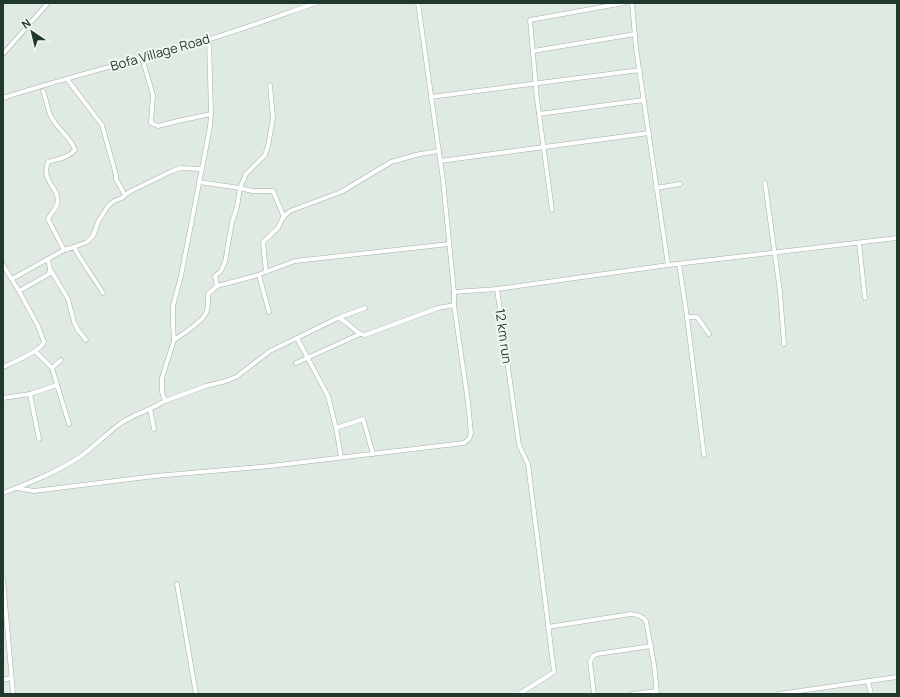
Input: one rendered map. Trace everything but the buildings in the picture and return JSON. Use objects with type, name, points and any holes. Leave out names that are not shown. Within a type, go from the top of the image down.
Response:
[{"type":"street","points":[[3,54],[48,3]]},
{"type":"street","name":"Bofa Village Road","points":[[3,98],[209,39],[316,3]]},
{"type":"street","points":[[17,488],[34,491],[155,476],[270,466],[464,443],[469,439],[471,434],[468,402],[454,305],[454,292],[440,161],[418,3]]},
{"type":"street","points":[[552,210],[539,114],[530,20],[624,3]]},
{"type":"street","points":[[632,3],[656,188],[668,266]]},
{"type":"street","points":[[533,51],[635,34]]},
{"type":"street","points":[[165,401],[162,392],[162,378],[174,340],[173,306],[181,276],[210,127],[209,39]]},
{"type":"street","points":[[142,58],[153,95],[151,123],[158,126],[178,120],[211,114]]},
{"type":"street","points":[[431,97],[640,70]]},
{"type":"street","points":[[67,79],[102,125],[116,179],[125,195]]},
{"type":"street","points":[[217,286],[215,276],[221,271],[225,262],[240,188],[246,174],[265,155],[268,146],[273,118],[270,85]]},
{"type":"street","points":[[43,91],[52,120],[74,145],[75,150],[72,154],[48,162],[45,170],[46,177],[58,197],[57,206],[48,219],[64,250]]},
{"type":"street","points":[[539,114],[644,100]]},
{"type":"street","points":[[440,161],[649,133]]},
{"type":"street","points":[[266,272],[264,242],[278,228],[284,217],[290,212],[342,192],[392,162],[420,154],[438,151]]},
{"type":"street","points":[[12,280],[64,250],[87,242],[93,236],[98,222],[108,206],[125,195],[172,171],[181,168],[201,169]]},
{"type":"street","points":[[199,182],[252,191],[273,191],[284,217]]},
{"type":"street","points":[[765,183],[780,292],[784,344]]},
{"type":"street","points":[[656,188],[680,184]]},
{"type":"street","points":[[454,292],[497,289],[679,264],[897,238]]},
{"type":"street","points":[[859,243],[865,298]]},
{"type":"street","points":[[174,340],[202,319],[206,314],[208,307],[208,294],[217,286],[260,275],[295,261],[449,244]]},
{"type":"street","points":[[74,247],[82,262],[103,293]]},
{"type":"street","points":[[48,259],[50,269],[68,300],[74,322],[86,340]]},
{"type":"street","points":[[3,264],[38,326],[44,342],[43,346],[35,351],[3,367]]},
{"type":"street","points":[[679,264],[704,455]]},
{"type":"street","points":[[19,291],[49,274],[50,269]]},
{"type":"street","points":[[260,275],[268,312]]},
{"type":"street","name":"12 km run","points":[[497,289],[519,445],[528,464],[554,672],[519,694]]},
{"type":"street","points":[[338,318],[342,319],[360,334],[366,336],[438,308],[454,305]]},
{"type":"street","points":[[3,493],[37,480],[79,458],[134,415],[165,401],[236,377],[270,351],[338,318],[365,308]]},
{"type":"street","points":[[687,317],[697,317],[709,334]]},
{"type":"street","points":[[296,362],[360,334]]},
{"type":"street","points":[[297,338],[328,396],[341,457]]},
{"type":"street","points":[[35,351],[52,368],[69,424]]},
{"type":"street","points":[[52,368],[61,360]]},
{"type":"street","points":[[3,398],[30,394],[57,385]]},
{"type":"street","points":[[30,394],[39,439]]},
{"type":"street","points":[[150,409],[154,429]]},
{"type":"street","points":[[336,428],[363,419],[373,454]]},
{"type":"street","points":[[3,579],[13,694]]},
{"type":"street","points":[[177,584],[196,694]]},
{"type":"street","points":[[548,627],[631,614],[638,614],[643,617],[646,621],[651,646],[657,692],[632,694]]},
{"type":"street","points":[[594,694],[590,662],[593,656],[597,654],[651,646]]},
{"type":"street","points":[[780,694],[897,677]]},
{"type":"street","points":[[3,680],[11,678]]},
{"type":"street","points":[[868,682],[871,694]]}]
